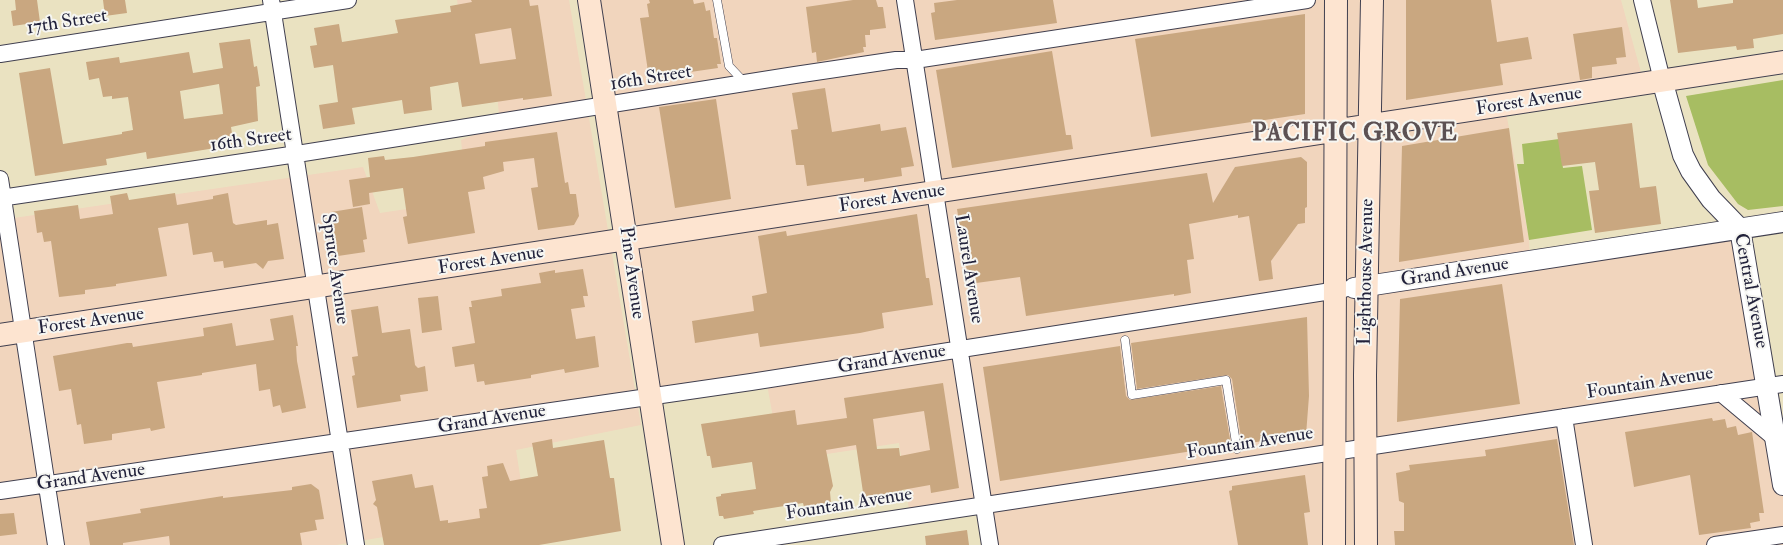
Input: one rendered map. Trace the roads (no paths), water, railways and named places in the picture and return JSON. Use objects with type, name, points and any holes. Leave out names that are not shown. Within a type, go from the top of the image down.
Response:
[{"type":"main road","name":"Pine Avenue","points":[[589,0],[673,545]]},
{"type":"main road","name":"Lighthouse Avenue","points":[[1336,0],[1336,130],[1366,447],[1366,545]]},
{"type":"main road","name":"Lighthouse Avenue","points":[[1334,545],[1333,452],[1370,125],[1372,0]]},
{"type":"main road","name":"Forest Avenue","points":[[0,336],[1336,130],[1527,103],[1783,62]]},
{"type":"street","name":"17th Street","points":[[0,54],[272,6],[348,0]]},
{"type":"street","name":"Laurel Avenue","points":[[905,0],[990,545]]},
{"type":"street","name":"16th Street","points":[[2,197],[297,154],[896,60],[915,60],[1307,0]]},
{"type":"street","name":"Central Avenue","points":[[1642,0],[1683,154],[1691,171],[1711,199],[1740,228],[1775,385],[1783,485]]},
{"type":"street","name":"Spruce Avenue","points":[[272,6],[297,154],[356,545]]},
{"type":"street","points":[[0,179],[56,545]]},
{"type":"street","name":"Grand Avenue","points":[[0,491],[649,397],[1783,222]]},
{"type":"street","name":"Fountain Avenue","points":[[722,545],[1775,385]]},
{"type":"street","points":[[1721,393],[1779,443]]},
{"type":"street","points":[[1564,417],[1584,545]]},
{"type":"street","points":[[1715,545],[1783,535]]},
{"type":"lane","points":[[717,0],[729,66],[747,84]]},
{"type":"lane","points":[[1124,340],[1132,395],[1226,380],[1237,449]]},
{"type":"district","name":"PACIFIC GROVE","points":[[1355,135]]}]
